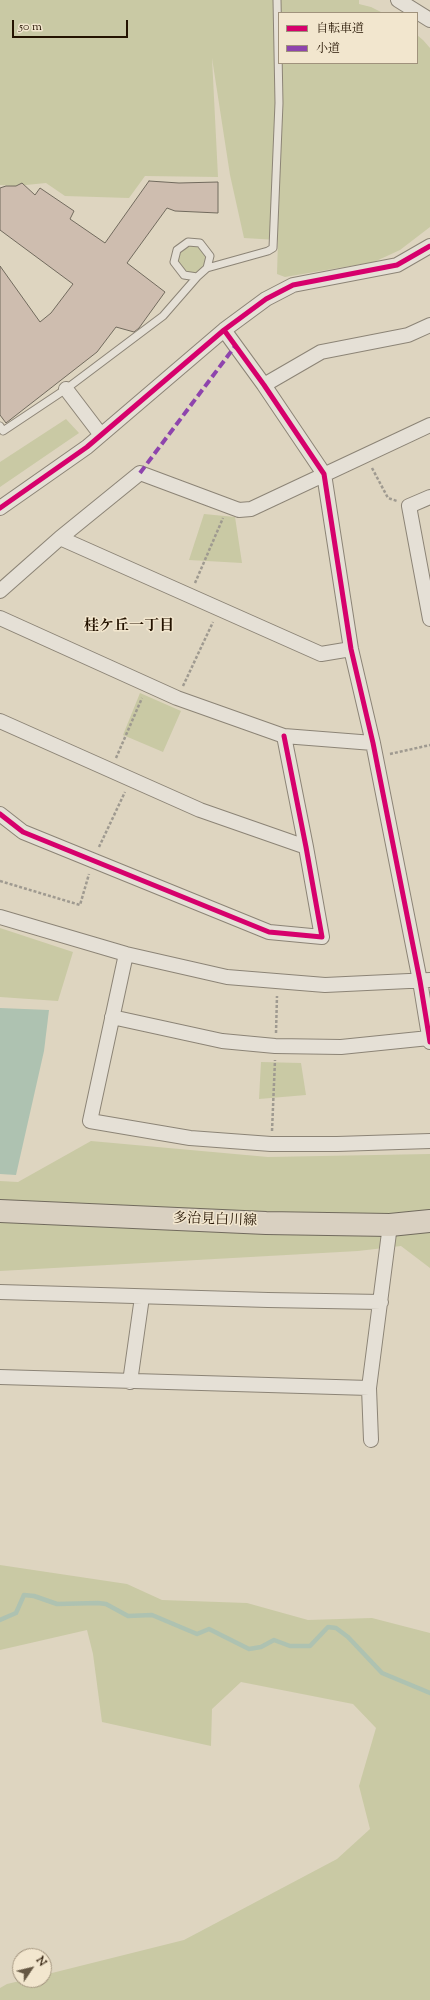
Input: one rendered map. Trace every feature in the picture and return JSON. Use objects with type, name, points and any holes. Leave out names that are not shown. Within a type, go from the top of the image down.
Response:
[{"type":"main road","name":"多治見白川線","points":[[0,1211],[266,1223],[390,1225],[430,1221]]},
{"type":"street","points":[[398,0],[417,12]]},
{"type":"street","points":[[418,12],[430,20]]},
{"type":"street","points":[[0,508],[88,447],[224,330],[266,299],[293,285],[397,265],[430,246]]},
{"type":"street","points":[[264,385],[321,352],[408,335],[430,325]]},
{"type":"street","points":[[112,1017],[222,1041],[275,1046],[341,1047],[430,1040],[425,980],[351,649],[324,474],[264,385],[224,330]]},
{"type":"street","points":[[66,389],[101,435]]},
{"type":"street","points":[[0,591],[60,538],[140,473],[239,510],[251,509],[430,425]]},
{"type":"street","points":[[430,497],[409,506],[430,618]]},
{"type":"street","points":[[60,538],[320,654],[351,649]]},
{"type":"street","points":[[0,618],[177,698],[284,736],[373,742]]},
{"type":"street","points":[[0,721],[200,810],[306,847]]},
{"type":"street","points":[[0,814],[23,832],[269,932],[322,937],[284,736]]},
{"type":"street","points":[[0,917],[126,954],[227,977],[325,985],[425,980]]},
{"type":"street","points":[[126,954],[90,1121],[190,1138],[271,1144],[337,1144],[430,1141]]},
{"type":"street","points":[[371,1440],[369,1388],[390,1225]]},
{"type":"street","points":[[0,1292],[381,1302]]},
{"type":"street","points":[[130,1382],[142,1296]]},
{"type":"street","points":[[0,1377],[369,1388]]},
{"type":"lane","points":[[277,0],[278,52]]},
{"type":"lane","points":[[0,426],[4,431],[66,389],[163,316],[197,277],[207,268],[268,251],[273,248],[279,103],[278,64]]},
{"type":"lane","points":[[197,277],[184,276],[174,262],[177,250],[188,242],[200,243],[210,256],[207,268]]},
{"type":"path","points":[[366,456],[388,498],[409,506]]},
{"type":"path","points":[[190,596],[227,506]]},
{"type":"path","points":[[177,698],[220,609]]},
{"type":"path","points":[[110,770],[148,685]]},
{"type":"path","points":[[376,757],[430,744]]},
{"type":"path","points":[[0,881],[80,905],[92,860],[131,779]]},
{"type":"path","points":[[271,1144],[278,981]]},
{"type":"shaded area","points":[[0,0],[359,0],[359,4],[371,7],[381,12],[278,12],[278,64],[418,64],[418,36],[430,48],[430,227],[400,250],[374,262],[285,277],[277,274],[278,240],[244,238],[230,175],[212,58],[218,177],[145,176],[129,198],[65,196],[46,183],[16,186],[0,185]]},
{"type":"shaded area","points":[[188,242],[200,243],[210,256],[207,268],[197,277],[184,275],[174,262],[177,250]]},
{"type":"shaded area","points":[[66,419],[79,433],[0,487],[0,462]]},
{"type":"shaded area","points":[[204,514],[235,517],[242,563],[189,560]]},
{"type":"shaded area","points":[[140,693],[181,711],[163,752],[123,735]]},
{"type":"shaded area","points":[[0,928],[73,952],[58,1001],[0,997]]},
{"type":"shaded area","points":[[0,1008],[49,1010],[44,1051],[16,1175],[0,1174]]},
{"type":"shaded area","points":[[261,1062],[301,1063],[306,1095],[259,1099]]},
{"type":"shaded area","points":[[91,1141],[268,1157],[430,1154],[430,1268],[401,1246],[358,1251],[0,1271],[0,1181],[18,1182]]},
{"type":"shaded area","points":[[0,1565],[127,1584],[162,1600],[247,1603],[308,1620],[372,1618],[430,1633],[430,2000],[0,2000],[0,1988],[7,1984],[12,1983],[12,1988],[52,1988],[52,1973],[184,1940],[337,1859],[370,1829],[359,1786],[376,1728],[353,1704],[241,1682],[212,1709],[211,1746],[102,1722],[93,1654],[87,1630],[0,1650]]},
{"type":"building","points":[[149,181],[179,183],[218,182],[218,213],[175,211],[167,208],[127,263],[165,292],[139,328],[134,332],[116,327],[97,352],[6,423],[0,415],[0,266],[40,322],[51,313],[73,284],[0,230],[0,188],[6,186],[16,186],[22,183],[35,195],[40,188],[74,211],[70,219],[105,243]]},
{"type":"waterway","points":[[0,1620],[16,1613],[24,1595],[34,1596],[57,1604],[106,1604],[128,1616],[152,1615],[197,1634],[209,1629],[249,1649],[261,1647],[274,1640],[290,1646],[310,1646],[328,1627],[336,1628],[348,1637],[382,1673],[430,1693]]},
{"type":"marked path","points":[[140,473],[236,345]]},
{"type":"cycle path","points":[[0,508],[87,447],[224,330],[266,299],[293,285],[397,265],[430,246]]},
{"type":"cycle path","points":[[224,330],[264,385],[324,474],[351,649],[373,743],[420,981],[430,1042]]},
{"type":"cycle path","points":[[0,814],[23,832],[269,932],[322,937],[284,736]]},
{"type":"district","name":"桂ケ丘一丁目","points":[[129,627]]}]
